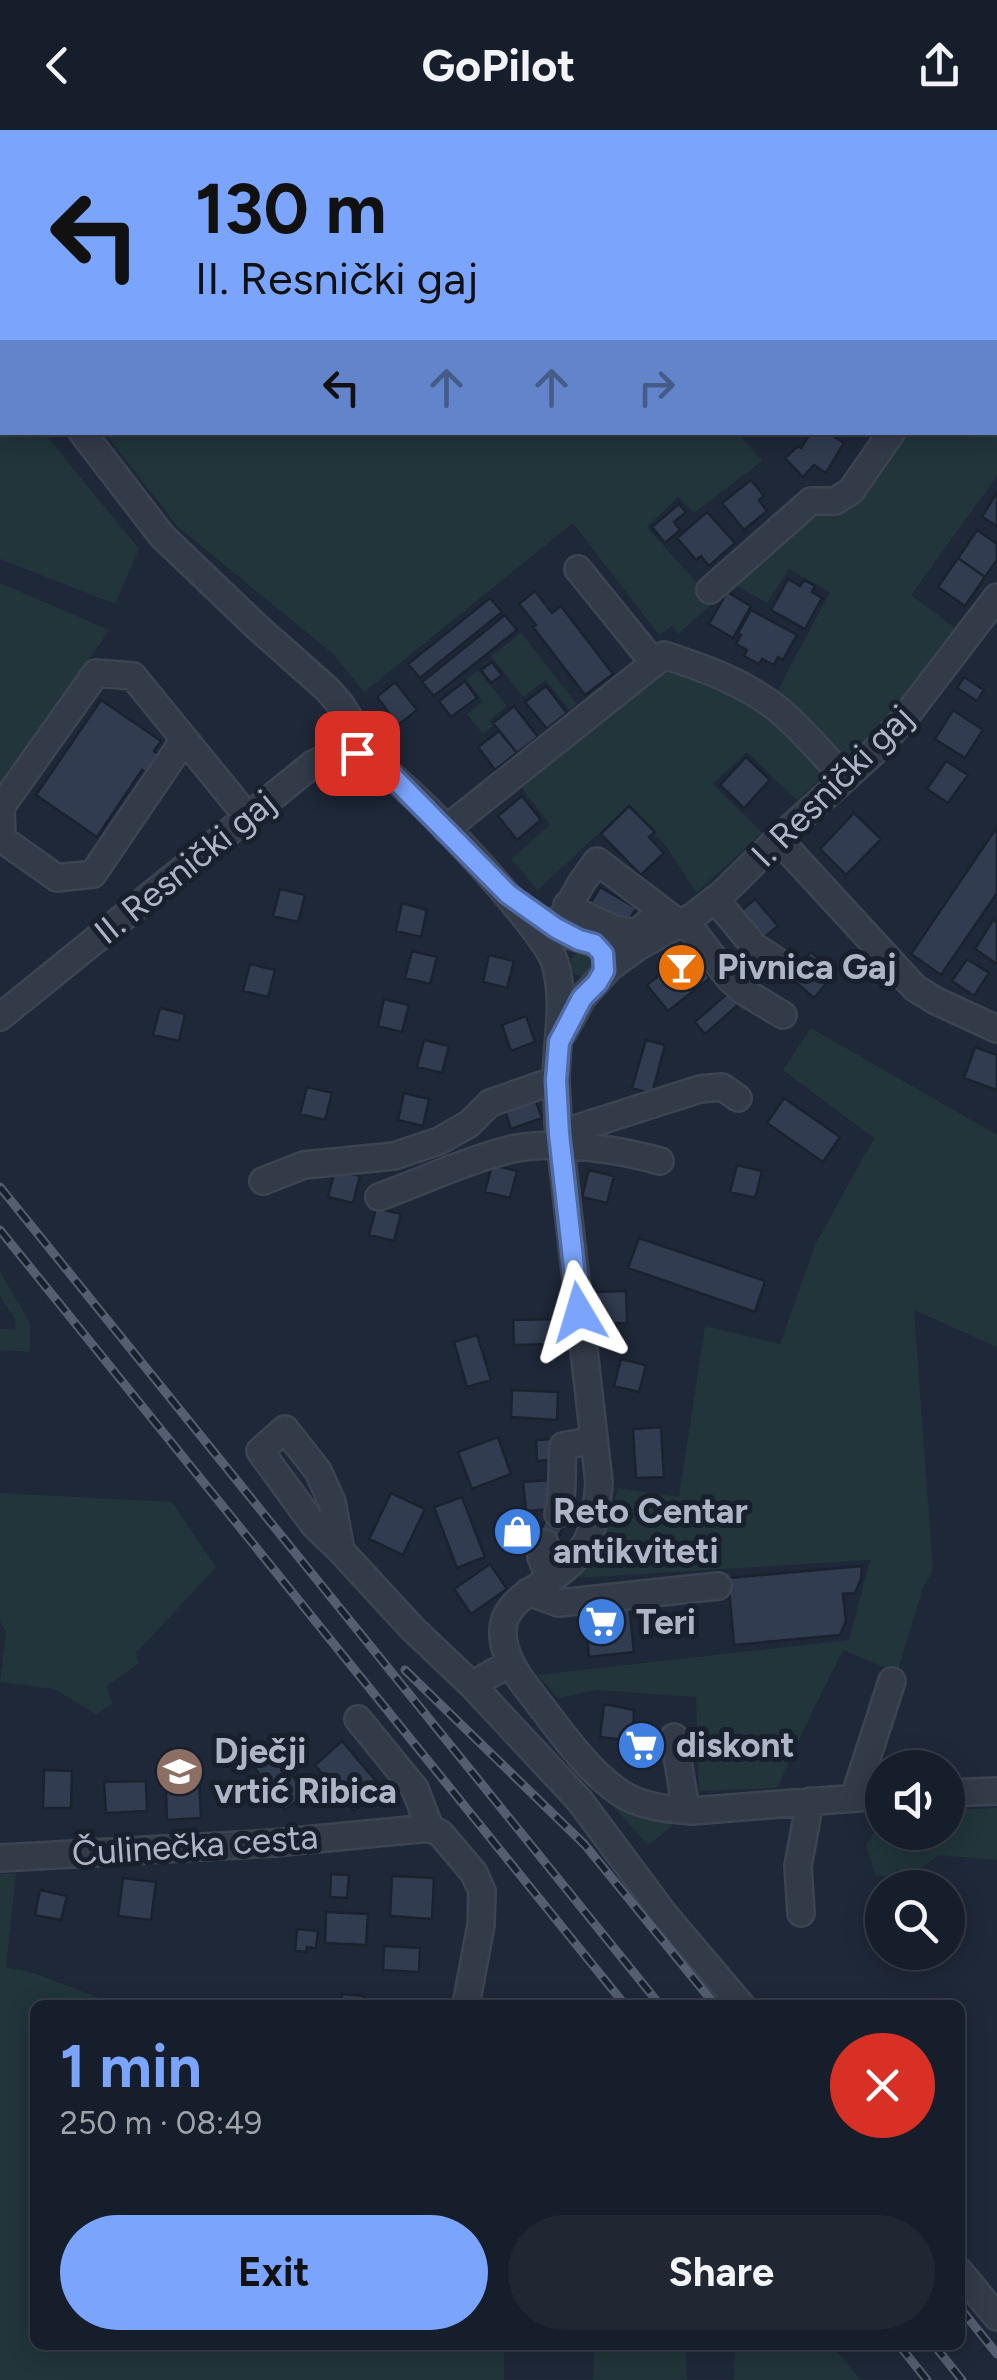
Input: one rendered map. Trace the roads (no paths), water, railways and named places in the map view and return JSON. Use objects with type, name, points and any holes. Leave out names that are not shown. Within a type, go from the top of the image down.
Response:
[{"type":"street","points":[[84,435],[162,536],[341,705],[354,726],[357,753],[386,770],[446,829],[508,894],[541,936],[558,972],[572,988],[586,989],[604,971],[604,959],[600,948],[574,929]]},
{"type":"street","points":[[710,590],[812,501],[835,502],[851,491],[890,435]]},
{"type":"street","points":[[578,569],[654,663]]},
{"type":"street","name":"I. Resnički gaj","points":[[559,1042],[574,1012],[618,960],[676,919],[715,899],[846,778],[903,720],[997,597]]},
{"type":"street","points":[[446,829],[664,655],[738,684],[778,709],[846,778]]},
{"type":"street","points":[[184,740],[93,874],[57,878],[2,840],[2,808],[96,673],[133,676],[247,816]]},
{"type":"street","name":"II. Resnički gaj","points":[[0,1017],[312,764],[331,756],[357,753]]},
{"type":"street","points":[[778,839],[915,988],[936,1002],[997,1028]]},
{"type":"street","points":[[558,972],[560,950],[574,929],[597,861],[676,919],[743,990],[783,1015]]},
{"type":"street","points":[[508,894],[616,947],[639,946]]},
{"type":"street","points":[[715,899],[754,946],[780,964]]},
{"type":"street","points":[[574,929],[599,923],[639,930],[676,919]]},
{"type":"street","name":"I. Resnički gaj","points":[[510,1663],[502,1636],[511,1608],[576,1559],[592,1534],[597,1512],[599,1482],[560,1140],[556,1080],[562,1004],[558,972]]},
{"type":"street","points":[[263,1180],[304,1165],[394,1156],[469,1124],[490,1104],[556,1080]]},
{"type":"street","points":[[380,1197],[514,1149],[560,1140],[700,1089],[722,1087],[738,1098]]},
{"type":"street","points":[[560,1140],[660,1161]]},
{"type":"street","points":[[558,1514],[563,1446],[594,1440]]},
{"type":"street","points":[[545,1542],[541,1557],[550,1580]]},
{"type":"street","points":[[341,1551],[580,1801],[664,1914],[737,2000]]},
{"type":"street","points":[[528,1592],[559,1603],[718,1586]]},
{"type":"street","points":[[472,1685],[510,1663],[568,1741],[605,1780],[638,1802],[686,1810],[865,1797]]},
{"type":"street","points":[[854,1798],[892,1682]]},
{"type":"street","points":[[358,1719],[414,1790],[430,1828],[441,1834],[474,1873],[482,1891],[481,1926],[467,2000]]},
{"type":"street","points":[[674,1737],[686,1810]]},
{"type":"street","points":[[580,1801],[605,1780]]},
{"type":"street","points":[[965,1792],[997,1791]]},
{"type":"street","points":[[801,1913],[798,1866],[810,1800]]},
{"type":"street","name":"Čulinečka cesta","points":[[0,1858],[274,1842],[430,1828]]},
{"type":"street","points":[[965,2278],[997,2317]]},
{"type":"railway","points":[[0,1187],[656,2000]]},
{"type":"railway","points":[[0,1230],[621,2000]]},
{"type":"railway","points":[[405,1670],[585,1845],[711,2000]]},
{"type":"railway","points":[[965,2314],[997,2354]]},
{"type":"railway","points":[[903,2350],[927,2380]]},
{"type":"railway","points":[[938,2350],[962,2380]]},
{"type":"place","name":"Pivnica Gaj","points":[[682,967]]},
{"type":"place","name":"Reto Centar antikviteti","points":[[518,1531]]},
{"type":"place","name":"Teri","points":[[601,1622]]},
{"type":"place","name":"diskont","points":[[641,1745]]},
{"type":"place","name":"Dječji vrtić Ribica","points":[[179,1771]]}]
